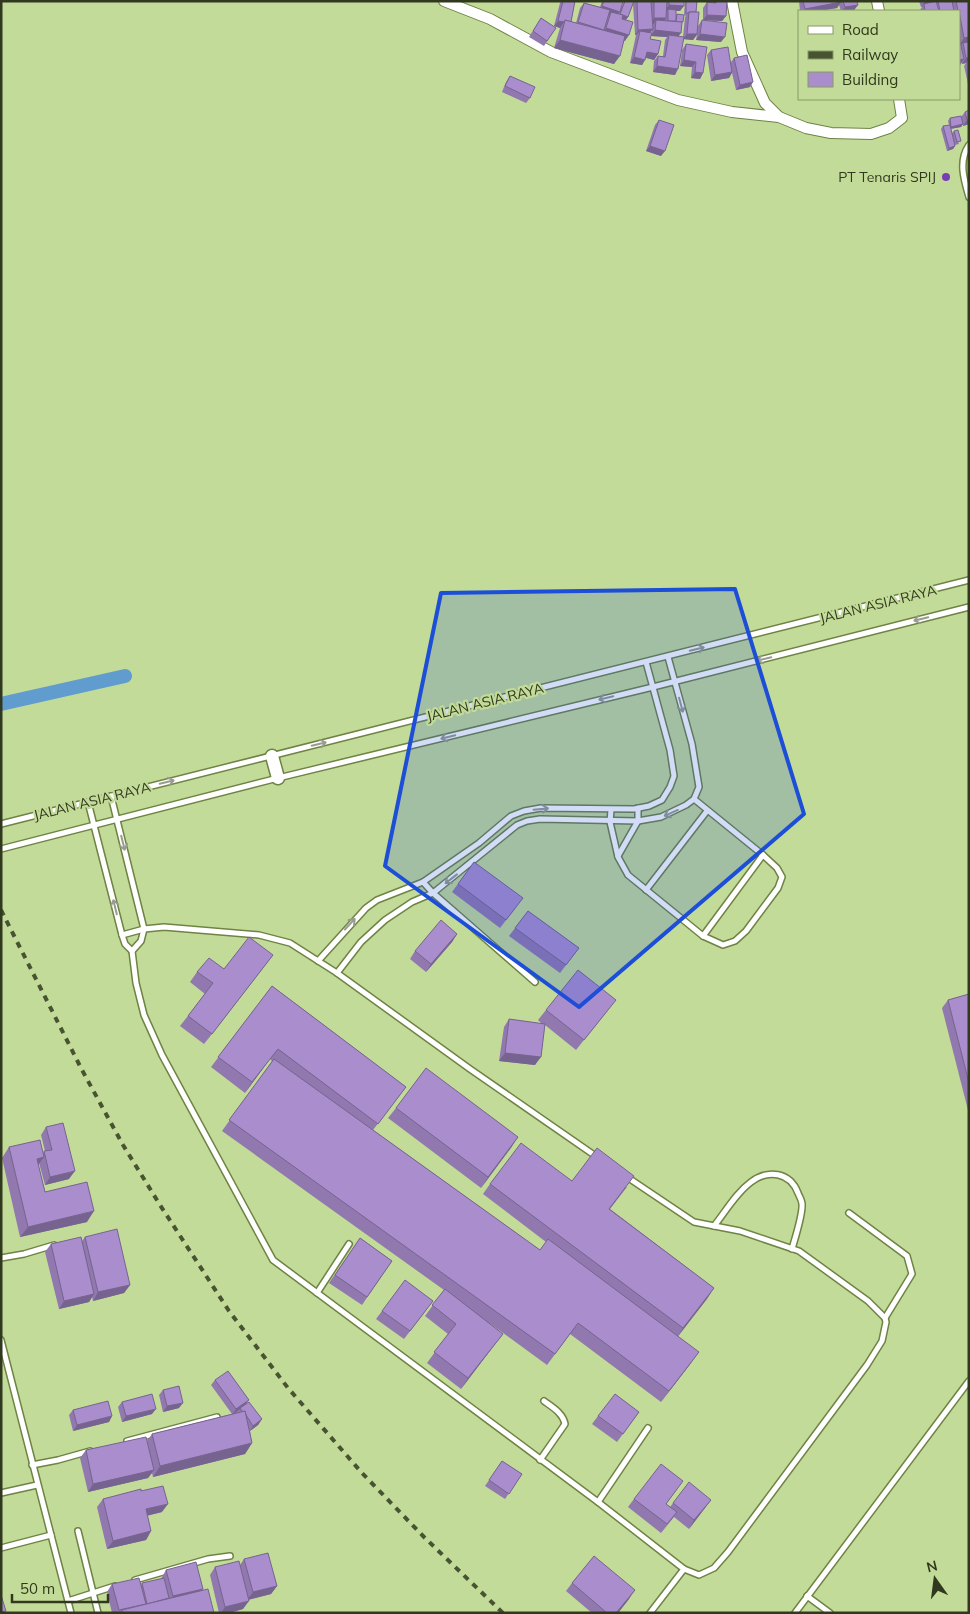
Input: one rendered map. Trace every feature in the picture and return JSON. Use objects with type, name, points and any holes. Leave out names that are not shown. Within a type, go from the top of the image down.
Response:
[{"type":"street","points":[[444,1],[490,19],[551,52],[678,100],[732,112],[779,117],[806,128],[831,133],[872,134],[889,128],[902,118],[899,100]]},
{"type":"street","points":[[732,1],[742,52],[765,103],[779,117]]},
{"type":"street","points":[[272,756],[278,778]]},
{"type":"lane","points":[[969,145],[965,151],[962,168],[969,197]]},
{"type":"lane","name":"JALAN ASIA RAYA","points":[[1,824],[969,580]]},
{"type":"lane","name":"JALAN ASIA RAYA","points":[[1,850],[278,778],[653,687],[969,607]]},
{"type":"lane","points":[[336,973],[361,942],[385,920],[412,902],[433,893],[517,825],[540,819],[610,822],[661,818],[694,799],[699,787],[692,744],[668,657]]},
{"type":"lane","points":[[318,961],[366,908],[377,900],[423,882],[479,843],[511,816],[541,808],[611,810],[638,808],[649,806],[662,800],[674,776],[670,750],[646,662]]},
{"type":"lane","points":[[111,796],[144,929],[141,941],[132,951]]},
{"type":"lane","points":[[611,810],[610,822],[618,857],[628,875],[703,936],[724,945],[735,941],[746,931],[778,888],[782,877],[777,868],[763,855],[694,799]]},
{"type":"lane","points":[[88,802],[122,935],[132,951],[136,983],[144,1015],[162,1055],[273,1260],[598,1502],[684,1569],[699,1575],[714,1568],[728,1552],[867,1365],[882,1341],[886,1322],[885,1318],[868,1300],[799,1251],[740,1231],[694,1222],[624,1175]]},
{"type":"lane","points":[[618,857],[638,821],[638,808]]},
{"type":"lane","points":[[646,890],[707,811]]},
{"type":"lane","points":[[703,936],[763,855]]},
{"type":"lane","points":[[423,882],[433,893],[535,982]]},
{"type":"lane","points":[[122,935],[144,929],[164,927],[259,935],[290,943],[336,973],[600,1159]]},
{"type":"lane","points":[[714,1226],[738,1195],[752,1181],[767,1174],[779,1174],[789,1178],[796,1188],[802,1204],[792,1249]]},
{"type":"lane","points":[[849,1213],[907,1256],[912,1274],[885,1318]]},
{"type":"lane","points":[[1,1258],[24,1254],[61,1243]]},
{"type":"lane","points":[[317,1293],[349,1244]]},
{"type":"lane","points":[[1,1340],[71,1613]]},
{"type":"lane","points":[[794,1613],[969,1381]]},
{"type":"lane","points":[[540,1460],[565,1424],[559,1412],[544,1401]]},
{"type":"lane","points":[[123,1442],[217,1417]]},
{"type":"lane","points":[[598,1502],[648,1428]]},
{"type":"lane","points":[[32,1465],[95,1450]]},
{"type":"lane","points":[[1,1493],[37,1485]]},
{"type":"lane","points":[[78,1532],[98,1613]]},
{"type":"lane","points":[[1,1548],[51,1535]]},
{"type":"lane","points":[[127,1582],[164,1570],[208,1559],[230,1556]]},
{"type":"lane","points":[[650,1613],[684,1569]]},
{"type":"lane","points":[[68,1600],[118,1585]]},
{"type":"lane","points":[[806,1596],[830,1613]]},
{"type":"highlighted area","points":[[735,589],[804,814],[579,1007],[385,866],[441,593]]},
{"type":"building","points":[[563,1],[575,1],[571,22],[565,20],[564,22],[558,21]]},
{"type":"building","points":[[604,1],[623,1],[620,12],[602,6]]},
{"type":"building","points":[[625,1],[634,1],[628,17],[620,14]]},
{"type":"building","points":[[637,1],[651,1],[653,29],[638,30]]},
{"type":"building","points":[[654,1],[667,1],[666,18],[654,18]]},
{"type":"building","points":[[669,1],[684,1],[684,6],[669,5]]},
{"type":"building","points":[[686,1],[697,1],[696,12],[686,13]]},
{"type":"building","points":[[716,1],[727,1],[726,16],[707,15],[707,2],[716,3]]},
{"type":"building","points":[[803,1],[841,1],[841,2],[805,9]]},
{"type":"building","points":[[843,1],[857,1],[858,5],[845,7]]},
{"type":"building","points":[[936,1],[939,10],[925,10],[924,4]]},
{"type":"building","points":[[938,1],[952,1],[954,10],[940,10]]},
{"type":"building","points":[[956,1],[969,1],[969,37],[964,38],[960,10],[958,10]]},
{"type":"building","points":[[584,3],[610,10],[604,30],[578,22]]},
{"type":"building","points":[[668,9],[676,10],[676,21],[668,21]]},
{"type":"building","points":[[611,12],[623,15],[622,19],[633,22],[629,35],[606,28]]},
{"type":"building","points":[[689,12],[699,12],[697,34],[687,34]]},
{"type":"building","points":[[677,14],[684,15],[683,22],[676,22]]},
{"type":"building","points":[[541,18],[556,28],[547,41],[533,31]]},
{"type":"building","points":[[565,20],[625,36],[620,56],[560,40]]},
{"type":"building","points":[[656,20],[682,22],[681,33],[655,30]]},
{"type":"building","points":[[702,20],[727,23],[725,37],[700,34]]},
{"type":"building","points":[[640,31],[652,33],[650,39],[661,41],[658,54],[647,52],[645,60],[634,57]]},
{"type":"building","points":[[669,35],[684,37],[678,69],[657,66],[658,56],[665,57]]},
{"type":"building","points":[[960,41],[964,59],[960,60]]},
{"type":"building","points":[[969,42],[969,58],[966,58],[963,43]]},
{"type":"building","points":[[686,44],[707,47],[703,73],[695,72],[696,62],[684,60]]},
{"type":"building","points":[[728,47],[732,72],[715,75],[711,50]]},
{"type":"building","points":[[747,55],[753,82],[740,85],[734,58]]},
{"type":"building","points":[[510,76],[535,87],[530,98],[505,86]]},
{"type":"building","points":[[969,110],[969,120],[967,120],[965,112]]},
{"type":"building","points":[[961,116],[963,124],[951,127],[950,118]]},
{"type":"building","points":[[659,120],[674,125],[665,151],[650,146]]},
{"type":"building","points":[[950,125],[955,146],[949,148],[943,126]]},
{"type":"building","points":[[958,130],[961,141],[957,142],[954,131]]},
{"type":"building","points":[[474,862],[523,898],[506,920],[458,884]]},
{"type":"building","points":[[528,911],[579,948],[566,965],[515,928]]},
{"type":"building","points":[[441,920],[457,934],[431,964],[415,951]]},
{"type":"building","points":[[249,937],[273,955],[212,1034],[188,1016],[213,983],[197,972],[209,958],[224,969]]},
{"type":"building","points":[[578,970],[616,1000],[584,1040],[546,1010]]},
{"type":"building","points":[[272,986],[406,1087],[378,1124],[278,1049],[252,1082],[218,1057]]},
{"type":"building","points":[[969,994],[969,1083],[948,1000]]},
{"type":"building","points":[[509,1019],[545,1024],[541,1057],[505,1053]]},
{"type":"building","points":[[274,1059],[540,1250],[548,1239],[699,1352],[669,1391],[578,1323],[555,1354],[229,1120]]},
{"type":"building","points":[[426,1068],[518,1137],[488,1177],[396,1108]]},
{"type":"building","points":[[63,1123],[75,1171],[50,1177],[44,1151],[52,1150],[46,1127]]},
{"type":"building","points":[[40,1140],[44,1157],[37,1159],[45,1192],[87,1182],[94,1211],[28,1227],[9,1147]]},
{"type":"building","points":[[521,1143],[572,1181],[597,1148],[634,1176],[609,1209],[714,1288],[683,1328],[490,1184]]},
{"type":"building","points":[[117,1229],[130,1285],[98,1292],[85,1237]]},
{"type":"building","points":[[81,1237],[94,1294],[64,1301],[51,1244]]},
{"type":"building","points":[[360,1238],[392,1261],[367,1297],[335,1275]]},
{"type":"building","points":[[405,1280],[433,1301],[410,1331],[382,1311]]},
{"type":"building","points":[[445,1289],[503,1334],[468,1378],[434,1352],[456,1324],[432,1305]]},
{"type":"building","points":[[228,1371],[249,1400],[236,1409],[215,1380]]},
{"type":"building","points":[[179,1386],[183,1403],[167,1406],[163,1390]]},
{"type":"building","points":[[152,1394],[156,1409],[126,1416],[122,1402]]},
{"type":"building","points":[[615,1394],[639,1412],[623,1434],[598,1416]]},
{"type":"building","points":[[108,1401],[112,1416],[77,1425],[73,1410]]},
{"type":"building","points":[[249,1402],[262,1419],[253,1426],[245,1411],[243,1412],[240,1408]]},
{"type":"building","points":[[245,1411],[252,1443],[160,1466],[152,1434]]},
{"type":"building","points":[[146,1437],[154,1470],[93,1484],[86,1450]]},
{"type":"building","points":[[502,1461],[522,1474],[509,1494],[489,1480]]},
{"type":"building","points":[[661,1464],[683,1481],[666,1504],[677,1512],[667,1524],[634,1499]]},
{"type":"building","points":[[689,1482],[711,1500],[694,1520],[673,1503]]},
{"type":"building","points":[[163,1486],[168,1504],[146,1509],[151,1531],[113,1541],[103,1499],[141,1489],[141,1491]]},
{"type":"building","points":[[268,1553],[277,1586],[253,1592],[244,1559]]},
{"type":"building","points":[[594,1556],[635,1590],[616,1613],[607,1613],[572,1583]]},
{"type":"building","points":[[239,1561],[249,1601],[225,1607],[215,1567]]},
{"type":"building","points":[[196,1562],[203,1589],[173,1596],[166,1570]]},
{"type":"building","points":[[139,1578],[146,1604],[119,1610],[112,1584]]},
{"type":"building","points":[[164,1578],[169,1598],[147,1604],[142,1583]]},
{"type":"building","points":[[208,1589],[214,1613],[122,1613],[122,1610]]},
{"type":"building","points":[[1,1595],[6,1611],[1,1612]]},
{"type":"waterway","points":[[1,704],[125,676]]},
{"type":"railway","points":[[1,910],[82,1070],[123,1145],[229,1311],[288,1388],[362,1473],[424,1537],[503,1613]]},
{"type":"place","name":"PT Tenaris SPIJ","points":[[946,177]]}]
